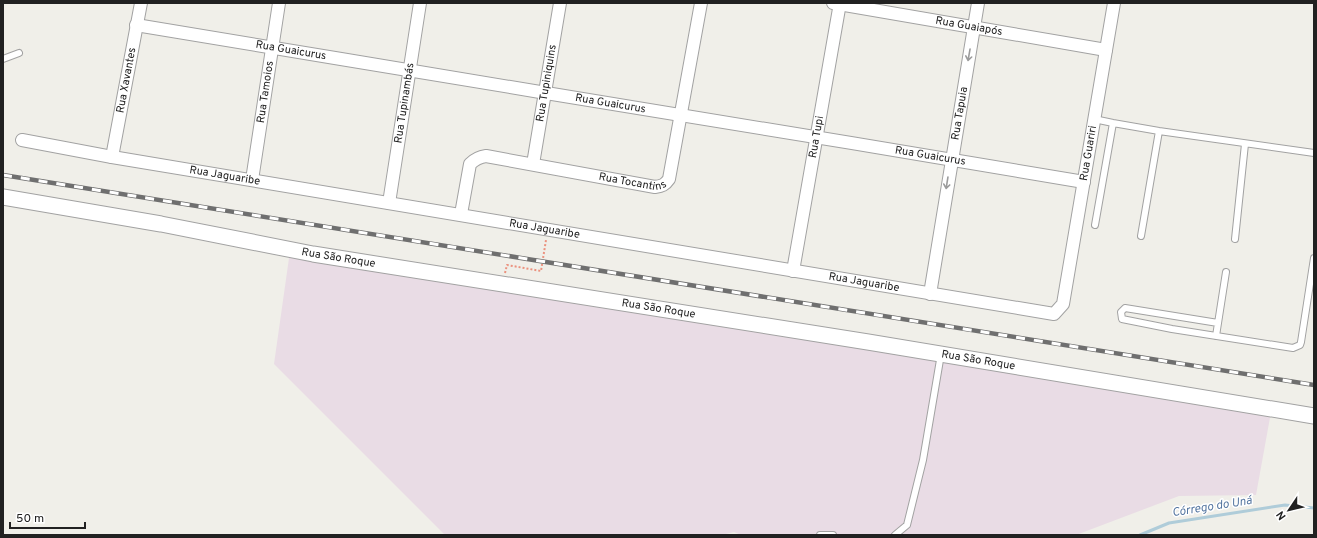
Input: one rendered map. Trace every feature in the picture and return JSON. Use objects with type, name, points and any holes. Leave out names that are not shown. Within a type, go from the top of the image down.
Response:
[{"type":"street","name":"Rua Xavantes","points":[[112,157],[141,3]]},
{"type":"street","name":"Rua Tamoios","points":[[252,180],[279,3]]},
{"type":"street","name":"Rua Tupinambás","points":[[389,203],[420,3]]},
{"type":"street","name":"Rua Tupiniquins","points":[[534,164],[560,3]]},
{"type":"street","name":"Rua Tocantins","points":[[461,214],[470,164],[476,159],[486,156],[662,186],[669,179],[701,3]]},
{"type":"street","name":"Rua Guaiapós","points":[[838,3],[1106,50]]},
{"type":"street","name":"Rua Tupi","points":[[793,271],[838,3]]},
{"type":"street","name":"Rua Tapuia","points":[[930,294],[951,159],[978,3]]},
{"type":"street","name":"Rua Guariri","points":[[1063,304],[1114,3]]},
{"type":"street","name":"Rua Guaicurus","points":[[136,25],[1084,182]]},
{"type":"street","name":"Rua Jaguaribe","points":[[22,140],[112,157],[461,214],[1046,313],[1054,314],[1063,304]]},
{"type":"street","name":"Rua São Roque","points":[[3,197],[161,224],[313,254],[941,354],[1314,416]]},
{"type":"lane","points":[[3,59],[19,53]]},
{"type":"lane","points":[[1094,119],[1159,131],[1314,153]]},
{"type":"lane","points":[[1095,224],[1113,123]]},
{"type":"lane","points":[[1141,236],[1159,131]]},
{"type":"lane","points":[[1235,239],[1245,144]]},
{"type":"lane","points":[[1218,323],[1125,308],[1121,312],[1122,319],[1293,348],[1300,345],[1301,342],[1314,258]]},
{"type":"lane","points":[[1216,336],[1226,272]]},
{"type":"lane","points":[[895,535],[907,525],[923,460],[941,354]]},
{"type":"lane","points":[[820,535],[833,535]]},
{"type":"path","points":[[505,276],[507,265],[541,271],[546,240]]},
{"type":"shaded area","points":[[290,251],[1271,412],[1256,495],[1179,496],[1076,535],[741,535],[734,532],[722,535],[445,535],[274,364]]},
{"type":"waterway","name":"Córrego do Uná","points":[[1140,535],[1169,523],[1285,505],[1314,508]]},
{"type":"railway","points":[[3,175],[1314,385]]}]
